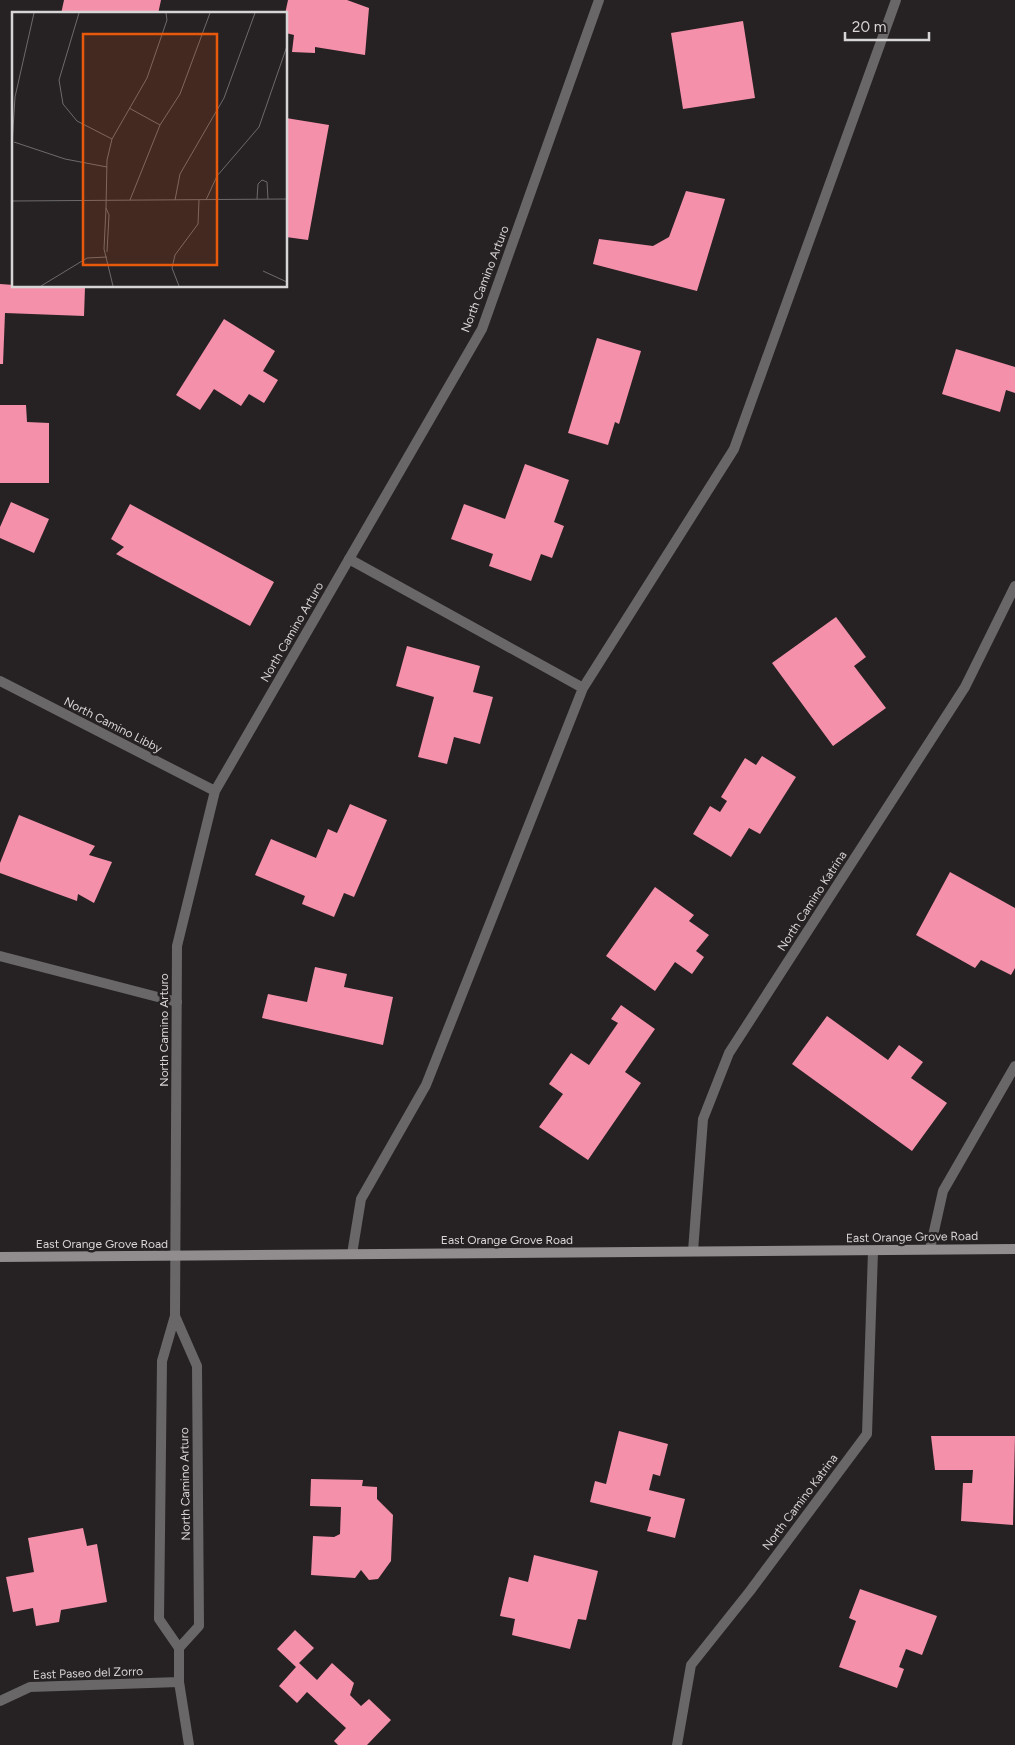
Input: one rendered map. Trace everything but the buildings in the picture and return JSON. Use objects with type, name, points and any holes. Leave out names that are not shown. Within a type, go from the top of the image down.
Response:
[{"type":"main road","name":"East Orange Grove Road","points":[[0,1257],[1015,1249]]},
{"type":"street","name":"North Camino Arturo","points":[[175,1316],[197,1366],[199,1626],[179,1648],[159,1620],[162,1361],[175,1316],[177,946],[215,791],[482,329],[599,0]]},
{"type":"street","points":[[352,1254],[361,1199],[426,1085],[583,688],[734,449],[896,0]]},
{"type":"street","points":[[349,559],[583,688]]},
{"type":"street","name":"North Camino Katrina","points":[[693,1251],[704,1119],[729,1053],[965,687],[1015,586]]},
{"type":"street","name":"North Camino Libby","points":[[0,681],[215,791]]},
{"type":"street","points":[[0,956],[177,1002]]},
{"type":"street","points":[[930,1249],[943,1191],[1015,1066]]},
{"type":"street","name":"North Camino Katrina","points":[[677,1745],[691,1665],[750,1591],[867,1434],[873,1251]]},
{"type":"street","points":[[179,1648],[179,1682],[189,1745]]},
{"type":"street","name":"East Paseo del Zorro","points":[[0,1701],[30,1687],[179,1682]]}]
